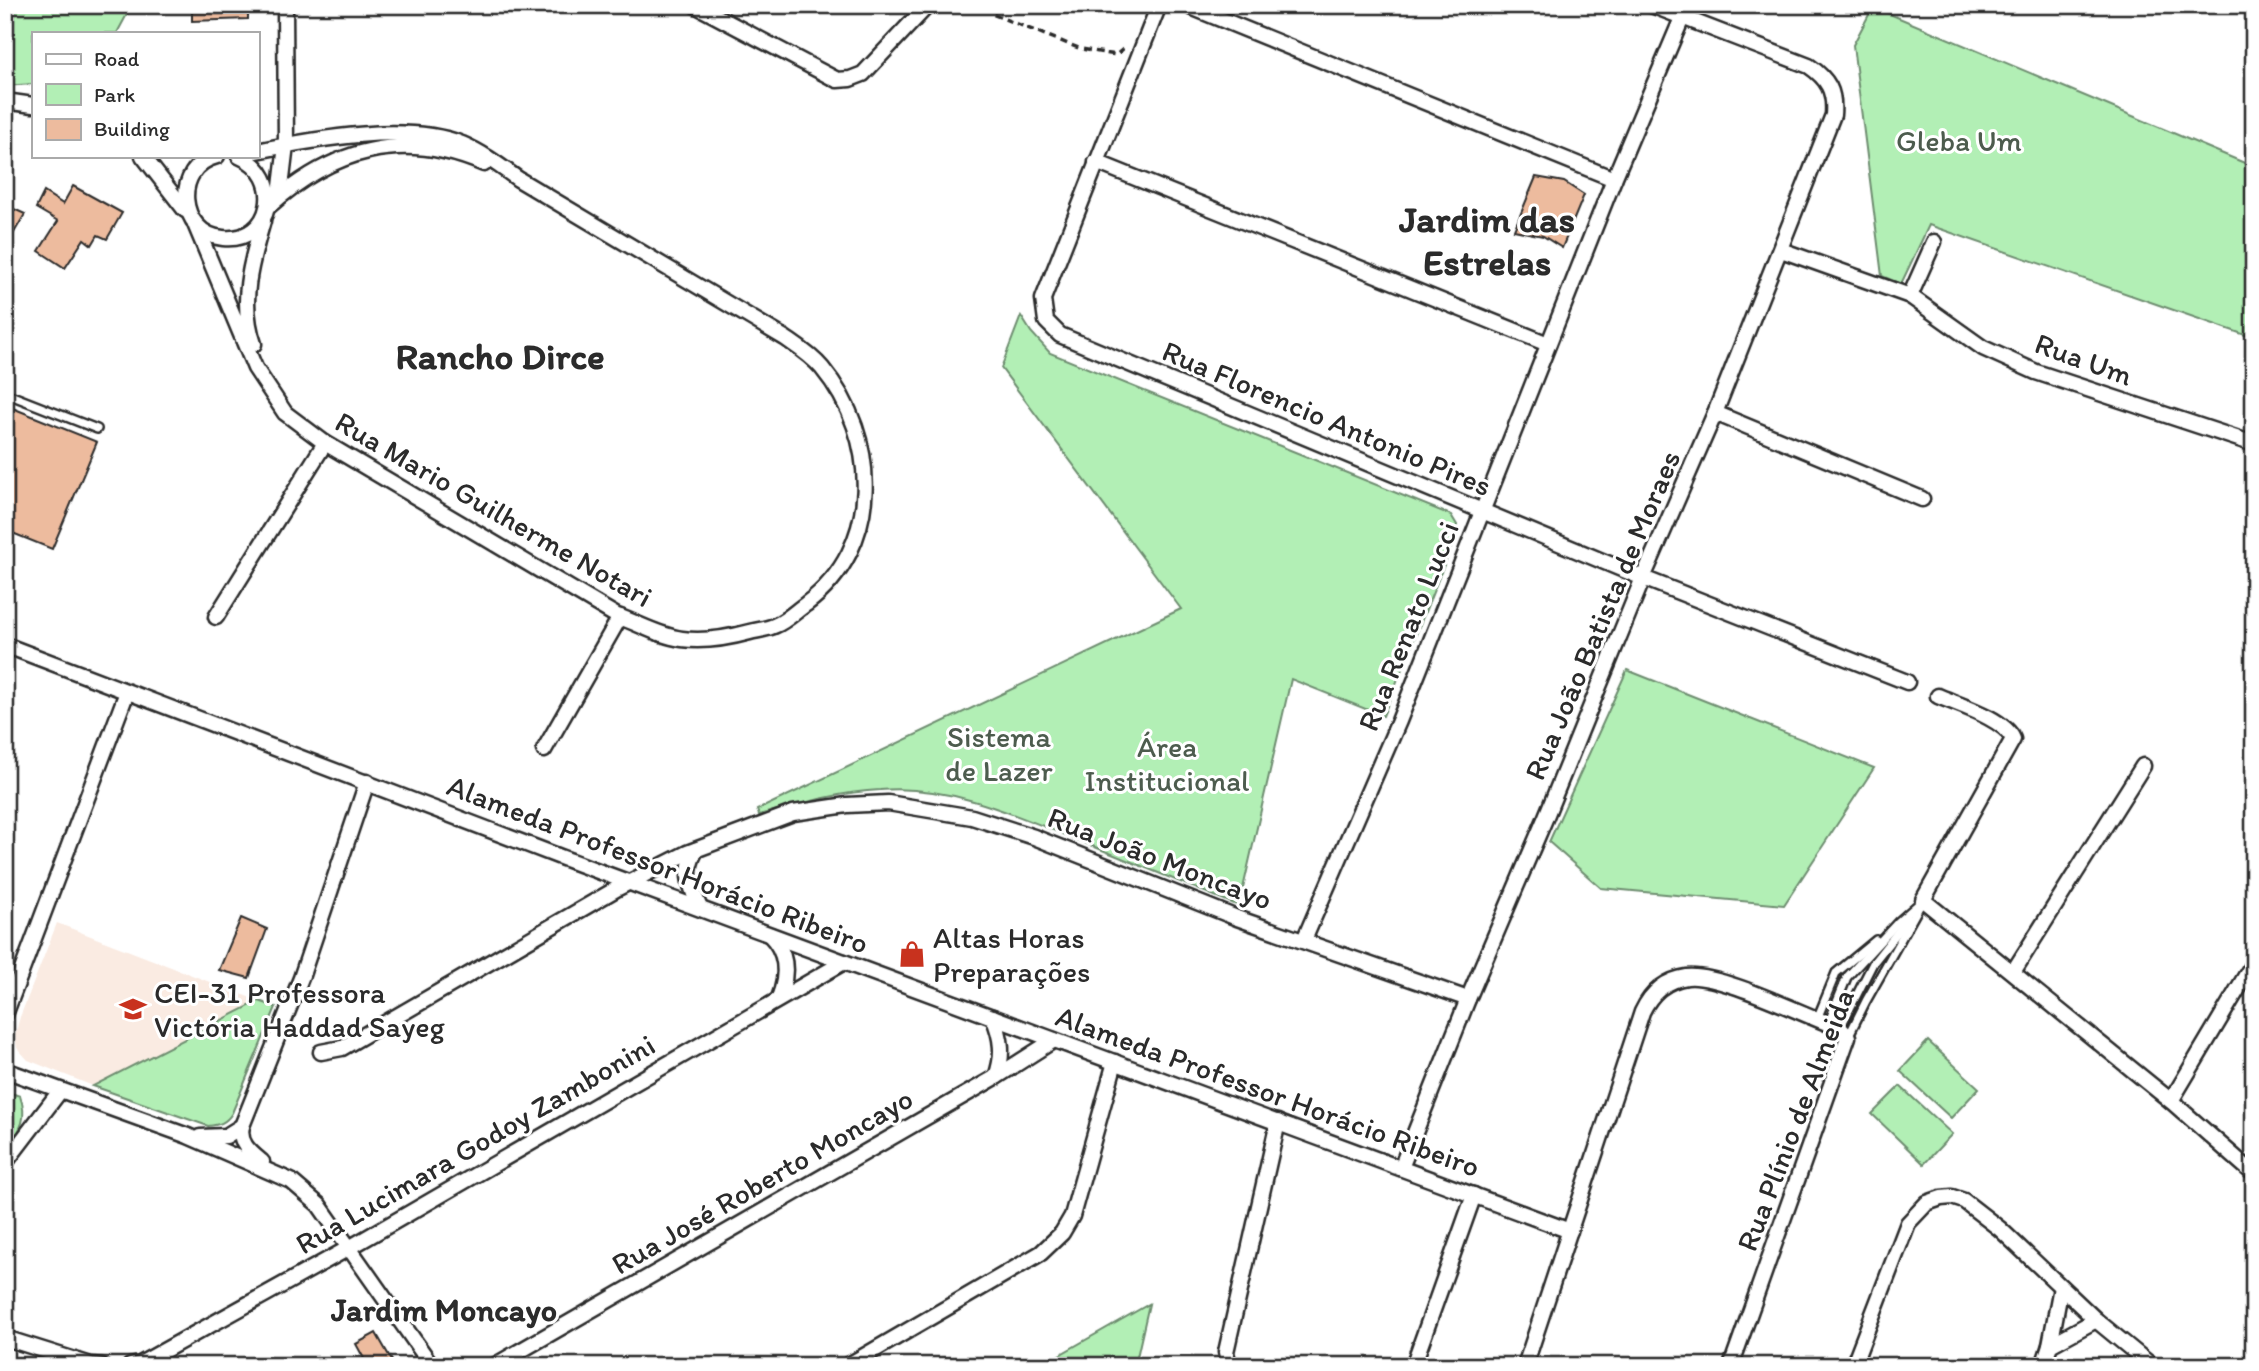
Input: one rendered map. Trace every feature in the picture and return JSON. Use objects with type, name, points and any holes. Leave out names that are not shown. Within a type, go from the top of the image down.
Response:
[{"type":"street","points":[[280,195],[286,145],[285,5]]},
{"type":"street","points":[[695,5],[837,80],[863,74],[928,5]]},
{"type":"street","name":"Rua Florencio Antonio Pires","points":[[1158,5],[1043,299],[1046,321],[1060,335],[1643,578],[1907,682]]},
{"type":"street","points":[[1186,5],[1614,179]]},
{"type":"street","points":[[1651,5],[1682,18]]},
{"type":"street","name":"Rua Renato Lucci","points":[[1304,940],[1399,721],[1614,179],[1682,18]]},
{"type":"street","name":"Rua João Batista de Moraes","points":[[1401,1168],[1468,999],[1643,578],[1715,413],[1833,115],[1833,92],[1827,80],[1809,66],[1682,18]]},
{"type":"street","points":[[5,101],[32,105]]},
{"type":"street","name":"Rua Mario Guilherme Notari","points":[[213,158],[198,165],[190,177],[185,190],[186,204],[255,368],[285,413],[325,443],[620,617],[649,630],[682,639],[724,639],[776,625],[821,593],[847,560],[859,531],[866,489],[859,436],[842,398],[807,353],[462,144],[433,136],[411,134],[350,137],[259,151]]},
{"type":"street","name":"Rua Mario Guilherme Notari","points":[[145,158],[192,219],[215,236],[238,237],[258,225],[280,195],[318,169],[355,153],[375,148],[406,146],[436,149],[478,161],[518,179]]},
{"type":"street","name":"Rua Mario Guilherme Notari","points":[[242,158],[263,174],[270,196],[246,292],[248,327],[262,366],[285,413]]},
{"type":"street","points":[[1096,162],[1548,344]]},
{"type":"street","points":[[1910,296],[1934,242]]},
{"type":"street","name":"Rua Um","points":[[1781,250],[1910,296],[1983,348],[2036,372],[2254,444]]},
{"type":"street","points":[[1715,413],[1922,499]]},
{"type":"street","points":[[216,617],[325,443]]},
{"type":"street","points":[[544,750],[620,617]]},
{"type":"street","name":"Alameda Professor Horácio Ribeiro","points":[[5,645],[631,883],[1570,1231]]},
{"type":"street","points":[[5,1015],[127,692]]},
{"type":"street","name":"Rua Plínio de Almeida","points":[[1923,900],[2013,739],[2010,731],[1995,721],[1938,696]]},
{"type":"street","points":[[2013,972],[2143,766]]},
{"type":"street","points":[[275,1173],[242,1142],[242,1126],[301,978],[367,782]]},
{"type":"street","name":"Rua João Moncayo","points":[[321,1052],[342,1048],[648,872],[696,850],[793,813],[847,805],[888,803],[972,817],[1034,837],[1237,918],[1468,999]]},
{"type":"street","points":[[696,850],[688,864],[688,876],[700,908]]},
{"type":"street","points":[[1923,900],[2171,1101],[2254,1174]]},
{"type":"street","points":[[770,934],[780,945],[783,955],[784,985],[779,998]]},
{"type":"street","name":"Rua Lucimara Godoy Zambonini","points":[[130,1366],[141,1364],[349,1248],[844,962]]},
{"type":"street","points":[[2171,1101],[2254,962]]},
{"type":"street","points":[[1525,1366],[1647,1001],[1661,986],[1688,977],[1705,978],[1730,985],[1833,1027]]},
{"type":"street","points":[[993,1017],[1000,1031],[1002,1049],[996,1077]]},
{"type":"street","name":"Rua Plínio de Almeida","points":[[1731,1366],[1833,1027]]},
{"type":"street","name":"Rua José Roberto Moncayo","points":[[494,1366],[996,1077],[1054,1040]]},
{"type":"street","points":[[847,1366],[1041,1253],[1062,1233],[1072,1216],[1115,1062]]},
{"type":"street","points":[[5,1070],[188,1136],[291,1181],[319,1205],[432,1366]]},
{"type":"street","points":[[5,1163],[60,1091]]},
{"type":"street","points":[[1229,1366],[1226,1352],[1278,1122]]},
{"type":"street","points":[[188,1136],[226,1136],[242,1126]]},
{"type":"street","points":[[1413,1366],[1474,1195]]},
{"type":"street","points":[[1853,1366],[1908,1223],[1927,1203],[1952,1197],[1964,1201],[2000,1229],[2096,1320],[2152,1366]]},
{"type":"street","points":[[2043,1366],[2050,1345],[2061,1287]]},
{"type":"street","points":[[2050,1345],[2096,1320]]},
{"type":"street","points":[[5,1338],[102,1366]]},
{"type":"street","points":[[2249,1366],[2254,1359]]},
{"type":"lane","points":[[5,393],[97,429]]},
{"type":"lane","name":"Rua Plínio de Almeida","points":[[1833,1027],[1836,973],[1923,900]]},
{"type":"lane","name":"Rua Plínio de Almeida","points":[[1833,1027],[1873,963],[1923,900]]},
{"type":"lane","name":"Rua Plínio de Almeida","points":[[1833,1027],[1866,1001],[1923,900]]},
{"type":"path","points":[[986,5],[992,14],[1081,49],[1116,55],[1122,50],[1127,39]]},
{"type":"shaded area","name":"CEI-31 Professora Victória Haddad Sayeg","points":[[57,923],[259,1001],[93,1086],[28,1060],[17,1048],[15,1035],[20,1017]]},
{"type":"green space","points":[[5,5],[132,5],[118,32],[32,32],[32,84],[5,86]]},
{"type":"green space","name":"Gleba Um","points":[[1873,7],[2254,167],[2254,338],[1929,225],[1901,284],[1882,276],[1853,45]]},
{"type":"green space","points":[[1021,316],[1050,353],[1451,515],[1457,525],[1454,540],[1383,716],[1291,679],[1239,906],[1036,823],[959,797],[907,789],[880,790],[834,796],[759,815],[757,810],[1181,609],[1001,368]]},
{"type":"green space","points":[[1627,670],[1874,768],[1784,905],[1601,888],[1549,842]]},
{"type":"green space","points":[[259,1001],[276,1007],[232,1113],[222,1123],[208,1126],[93,1086]]},
{"type":"green space","points":[[1928,1041],[1979,1088],[1951,1118],[1900,1071]]},
{"type":"green space","points":[[1900,1086],[1952,1134],[1924,1164],[1872,1114]]},
{"type":"green space","points":[[5,1091],[20,1096],[23,1119],[5,1152]]},
{"type":"green space","points":[[1149,1304],[1135,1366],[1040,1366]]},
{"type":"building","points":[[192,5],[248,5],[248,19],[192,21]]},
{"type":"building","points":[[1536,177],[1564,182],[1584,195],[1562,248],[1543,236],[1514,230]]},
{"type":"building","points":[[73,186],[122,213],[107,239],[98,235],[92,245],[84,239],[65,268],[39,251],[58,221],[36,208],[44,192],[63,204]]},
{"type":"building","points":[[5,205],[25,214],[5,248]]},
{"type":"building","points":[[5,405],[97,442],[52,549],[5,530]]},
{"type":"building","points":[[241,918],[267,929],[249,978],[219,970]]},
{"type":"building","points":[[376,1333],[395,1366],[368,1366],[356,1344]]},
{"type":"place","name":"Altas Horas Preparações","points":[[912,954]]},
{"type":"place","name":"CEI-31 Professora Victória Haddad Sayeg","points":[[133,1009]]},
{"type":"district","name":"Jardim das Estrelas","points":[[1487,240]]},
{"type":"district","name":"Rancho Dirce","points":[[500,356]]},
{"type":"district","name":"Jardim Moncayo","points":[[444,1310]]},
{"type":"park label","name":"Sistema de Lazer","points":[[999,753]]},
{"type":"park label","name":"Área Institucional","points":[[1167,763]]}]
